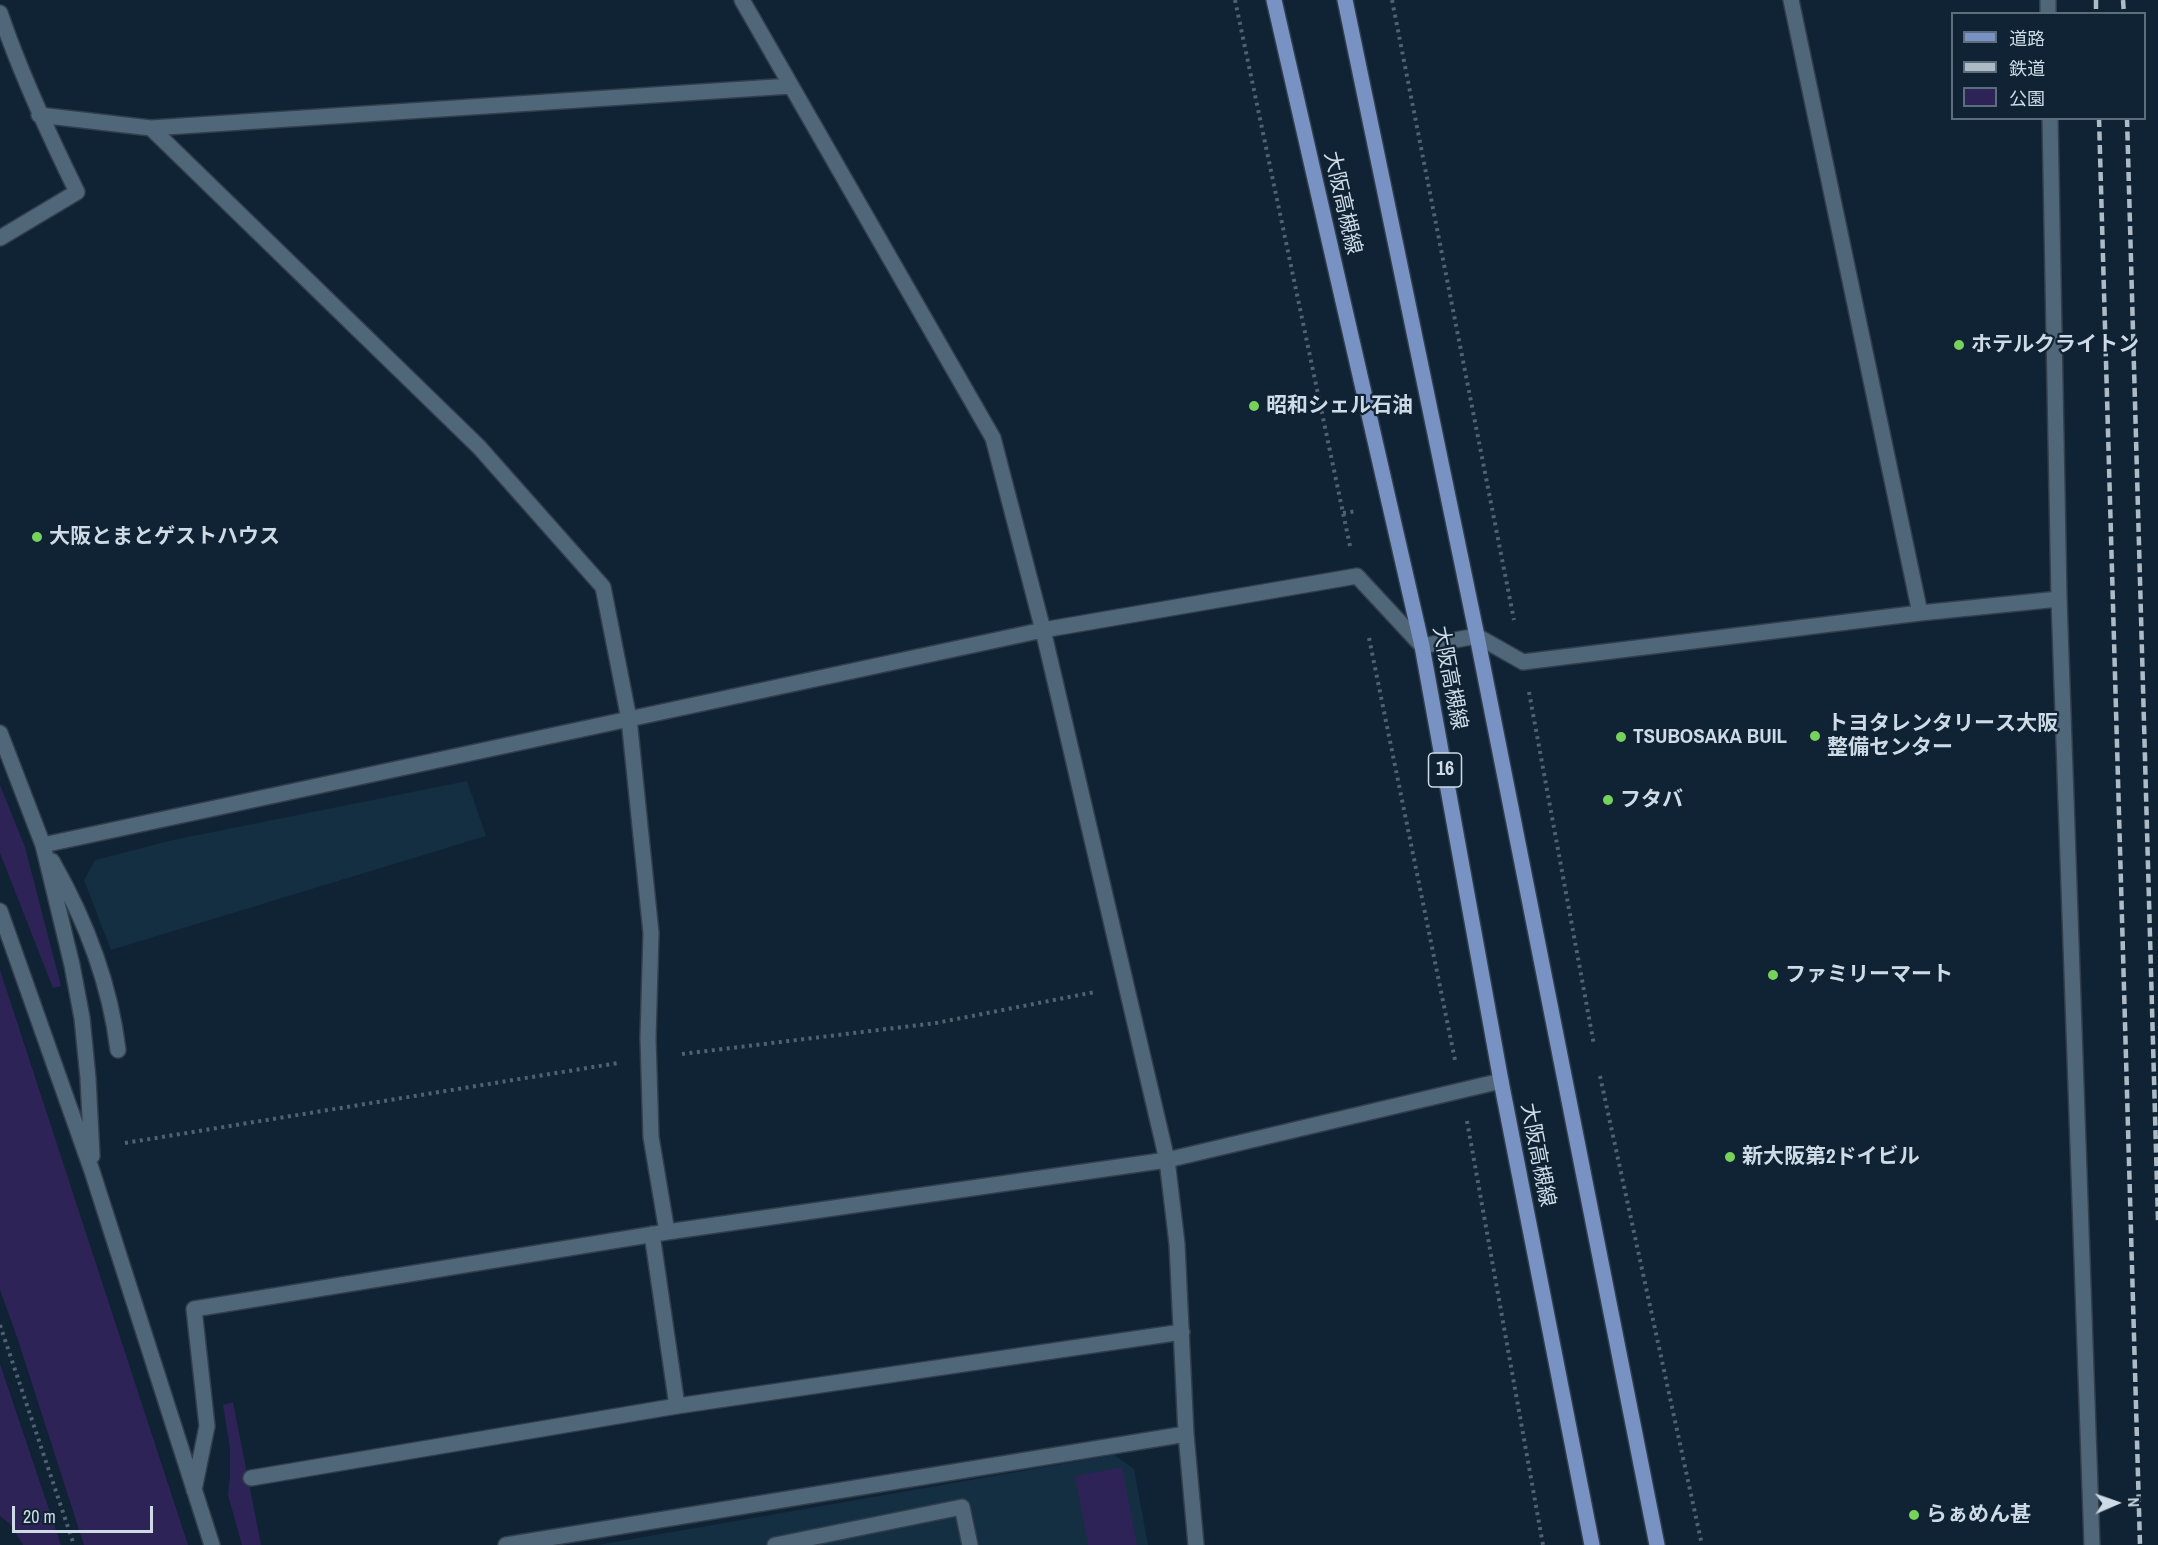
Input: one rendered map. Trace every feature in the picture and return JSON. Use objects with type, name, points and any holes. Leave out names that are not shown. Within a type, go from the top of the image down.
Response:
[{"type":"main road","name":"大阪高槻線","points":[[1274,0],[1422,646],[1501,1081],[1592,1545]]},
{"type":"main road","name":"大阪高槻線","points":[[1345,0],[1477,636],[1657,1545]]},
{"type":"street","points":[[742,0],[993,438],[1043,630],[1167,1160],[1177,1244],[1186,1434],[1196,1545]]},
{"type":"street","points":[[1791,0],[1920,613]]},
{"type":"street","points":[[0,13],[17,63],[39,115],[77,192],[0,238]]},
{"type":"street","points":[[39,115],[151,128],[791,86]]},
{"type":"street","points":[[2050,120],[2059,599],[2092,1545]]},
{"type":"street","points":[[151,128],[479,447],[603,587],[629,718],[651,933],[648,1038],[651,1137],[677,1406]]},
{"type":"street","points":[[43,846],[1043,630],[1357,576],[1422,646],[1477,636],[1523,662],[1920,613],[2059,599]]},
{"type":"street","points":[[0,733],[43,846],[72,964],[82,1018],[90,1101],[92,1171]]},
{"type":"street","points":[[43,846],[69,890],[83,923],[104,983],[118,1050]]},
{"type":"street","points":[[0,911],[92,1171],[212,1545]]},
{"type":"street","points":[[194,1490],[207,1426],[194,1309],[659,1233],[1167,1160],[1501,1081]]},
{"type":"street","points":[[251,1478],[677,1406],[1182,1332]]},
{"type":"street","points":[[506,1545],[1186,1434]]},
{"type":"street","points":[[775,1545],[962,1507],[970,1545]]},
{"type":"path","points":[[1235,0],[1357,576]]},
{"type":"path","points":[[1392,0],[1523,662],[1596,1053]]},
{"type":"path","points":[[1368,634],[1461,1090],[1543,1545]]},
{"type":"path","points":[[1598,1065],[1702,1545]]},
{"type":"path","points":[[0,1325],[75,1545]]},
{"type":"shaded area","points":[[467,781],[486,836],[111,950],[84,880],[95,860],[173,840]]},
{"type":"shaded area","points":[[1114,1455],[1134,1469],[1148,1545],[598,1545]]},
{"type":"green space","points":[[0,785],[25,847],[61,986],[53,988],[0,853]]},
{"type":"green space","points":[[0,970],[188,1545],[84,1545],[0,1290]]},
{"type":"green space","points":[[0,1364],[61,1545],[23,1545],[10,1524],[0,1516]]},
{"type":"green space","points":[[233,1402],[261,1545],[242,1545],[228,1495],[230,1448],[223,1405]]},
{"type":"green space","points":[[1122,1467],[1137,1545],[1088,1545],[1075,1476]]},
{"type":"railway","points":[[2096,0],[2096,12]]},
{"type":"railway","points":[[2123,0],[2124,12]]},
{"type":"railway","points":[[2099,120],[2140,1545]]},
{"type":"railway","points":[[2127,120],[2158,1221]]},
{"type":"place","name":"ホテルクライトン","points":[[1959,345]]},
{"type":"place","name":"昭和シェル石油","points":[[1254,406]]},
{"type":"place","name":"大阪とまとゲストハウス","points":[[37,537]]},
{"type":"place","name":"トヨタレンタリース大阪 整備センター","points":[[1815,736]]},
{"type":"place","name":"TSUBOSAKA BUIL","points":[[1621,737]]},
{"type":"place","name":"フタバ","points":[[1608,800]]},
{"type":"place","name":"ファミリーマート","points":[[1773,975]]},
{"type":"place","name":"新大阪第2ドイビル","points":[[1730,1157]]},
{"type":"place","name":"らぁめん甚","points":[[1914,1515]]}]
